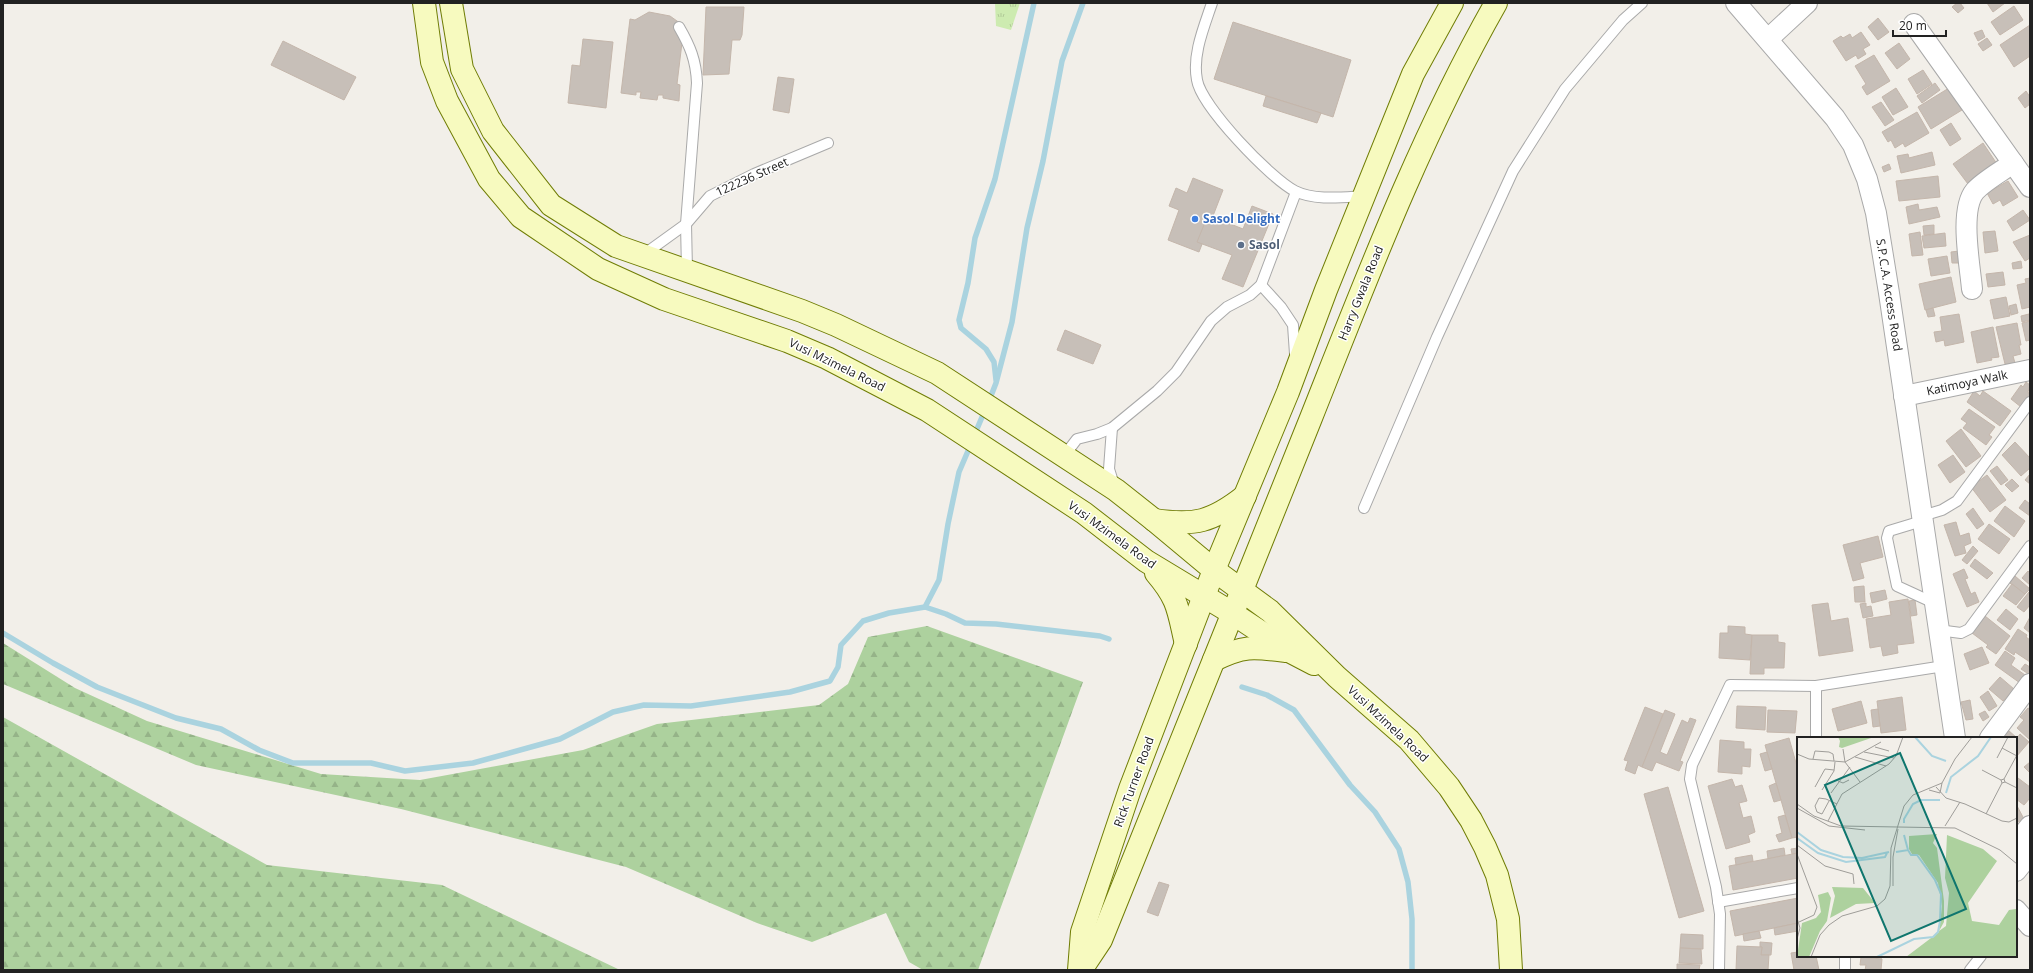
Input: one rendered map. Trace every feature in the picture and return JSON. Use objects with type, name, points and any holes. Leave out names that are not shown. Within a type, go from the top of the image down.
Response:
[{"type":"main road","name":"Vusi Mzimela Road","points":[[424,3],[432,62],[447,101],[489,179],[521,217],[598,269],[664,299],[728,320],[813,352],[927,410],[1084,513],[1146,561],[1232,613],[1291,652],[1337,677]]},
{"type":"main road","name":"Vusi Mzimela Road","points":[[451,3],[462,69],[493,131],[551,205],[616,246],[836,324],[937,373],[1116,490],[1214,570],[1270,611],[1337,677],[1392,725],[1432,765],[1471,820],[1497,875],[1508,920],[1511,970]]},
{"type":"main road","points":[[1214,570],[1288,392],[1326,290],[1413,74],[1452,3]]},
{"type":"main road","name":"Harry Gwala Road","points":[[1232,613],[1372,264],[1422,145],[1464,58],[1496,3]]},
{"type":"main road","points":[[1154,520],[1176,523],[1212,518],[1227,511],[1245,496]]},
{"type":"main road","points":[[1146,561],[1170,590],[1177,603],[1186,644]]},
{"type":"main road","name":"Rick Turner Road","points":[[1080,970],[1082,932],[1130,790],[1205,598],[1214,570]]},
{"type":"main road","name":"Rick Turner Road","points":[[1080,970],[1101,940],[1232,613]]},
{"type":"main road","points":[[1214,660],[1234,650],[1245,648],[1257,647],[1291,652]]},
{"type":"street","name":"S.P.C.A. Access Road","points":[[1736,3],[1835,118],[1853,145],[1867,179],[1876,213],[1955,737]]},
{"type":"street","points":[[1768,39],[1807,3]]},
{"type":"street","points":[[1914,24],[2030,187]]},
{"type":"street","points":[[1972,289],[1967,229],[1967,215],[1970,202],[1975,191],[2013,163]]},
{"type":"street","name":"Katimoya Walk","points":[[1904,396],[2030,370]]},
{"type":"street","points":[[1991,737],[2030,684]]},
{"type":"street","points":[[2017,870],[2024,861],[2018,841],[2030,826]]},
{"type":"lane","points":[[1212,3],[1202,32],[1196,68],[1197,82],[1202,94],[1246,150],[1270,173],[1296,192],[1328,198],[1365,196]]},
{"type":"lane","points":[[1364,508],[1437,337],[1513,170],[1565,89],[1623,20],[1642,3]]},
{"type":"lane","points":[[679,27],[689,43],[696,64],[697,83],[686,224],[687,270]]},
{"type":"lane","name":"122236 Street","points":[[643,255],[686,224],[710,196],[754,174],[828,143]]},
{"type":"lane","points":[[1064,456],[1077,439],[1097,434],[1112,428],[1157,391],[1176,372],[1217,315],[1227,307],[1250,295],[1261,284],[1296,192]]},
{"type":"lane","points":[[1261,284],[1282,307],[1293,325],[1294,358],[1288,392]]},
{"type":"lane","points":[[1934,603],[1897,586],[1887,538],[1889,531],[1942,510],[1957,501],[2030,402]]},
{"type":"lane","points":[[1112,428],[1109,469],[1116,490]]},
{"type":"lane","points":[[1938,630],[1960,633],[1965,632],[2030,546]]},
{"type":"lane","points":[[1719,970],[1720,914],[1716,887],[1691,792],[1690,779],[1692,765],[1730,685],[1816,686],[1944,666]]},
{"type":"lane","points":[[1816,686],[1816,737]]},
{"type":"lane","points":[[1718,902],[1797,888]]},
{"type":"lane","points":[[1845,970],[1846,957]]},
{"type":"lane","points":[[1970,970],[1980,957]]},
{"type":"green space","points":[[995,3],[1020,3],[1011,30],[996,26]]},
{"type":"green space","points":[[927,626],[1083,682],[978,970],[923,970],[909,962],[886,913],[812,942],[757,923],[626,867],[401,809],[196,765],[3,684],[3,643],[75,688],[147,721],[321,774],[420,780],[583,750],[657,724],[819,705],[848,684],[868,637]]},
{"type":"green space","points":[[3,717],[267,865],[442,885],[620,970],[3,970]]},
{"type":"building","points":[[1957,3],[1960,3],[1964,8],[1958,13],[1952,7]]},
{"type":"building","points":[[1987,3],[2005,3],[1993,12]]},
{"type":"building","points":[[2014,6],[2023,20],[2000,35],[1991,22]]},
{"type":"building","points":[[706,7],[744,7],[742,35],[740,40],[732,40],[729,74],[703,75]]},
{"type":"building","points":[[649,12],[670,16],[684,26],[677,84],[680,85],[679,101],[663,98],[663,95],[658,95],[657,100],[640,98],[641,92],[636,92],[636,95],[621,93],[630,19],[635,20]]},
{"type":"building","points":[[1878,18],[1889,32],[1878,40],[1868,27]]},
{"type":"building","points":[[1233,22],[1351,60],[1333,117],[1214,79]]},
{"type":"building","points":[[2030,25],[2030,56],[2014,67],[2000,45]]},
{"type":"building","points":[[1982,30],[1985,37],[1978,41],[1974,33]]},
{"type":"building","points":[[1861,32],[1870,45],[1863,49],[1866,54],[1858,59],[1856,55],[1846,61],[1833,41],[1841,36],[1843,38],[1850,34],[1852,38]]},
{"type":"building","points":[[1987,38],[1992,45],[1983,51],[1978,44]]},
{"type":"building","points":[[583,39],[613,42],[606,108],[568,103],[572,65],[580,66]]},
{"type":"building","points":[[283,41],[356,77],[344,100],[271,65]]},
{"type":"building","points":[[1899,43],[1910,59],[1897,69],[1885,53]]},
{"type":"building","points":[[1874,55],[1890,81],[1867,95],[1862,87],[1866,84],[1855,66]]},
{"type":"building","points":[[1923,70],[1932,84],[1917,94],[1908,79]]},
{"type":"building","points":[[778,77],[794,79],[789,113],[773,110]]},
{"type":"building","points":[[1935,83],[1940,90],[1922,103],[1917,96]]},
{"type":"building","points":[[1896,88],[1908,107],[1893,115],[1882,97]]},
{"type":"building","points":[[1949,88],[1962,110],[1931,129],[1918,107]]},
{"type":"building","points":[[2026,91],[2030,97],[2030,104],[2025,108],[2018,98]]},
{"type":"building","points":[[1266,96],[1321,113],[1317,123],[1263,106]]},
{"type":"building","points":[[1881,102],[1894,120],[1885,126],[1872,107]]},
{"type":"building","points":[[1917,112],[1929,133],[1905,147],[1903,143],[1895,148],[1891,140],[1888,142],[1882,132]]},
{"type":"building","points":[[1951,123],[1961,139],[1950,146],[1940,130]]},
{"type":"building","points":[[1983,143],[1997,164],[1968,184],[1953,164]]},
{"type":"building","points":[[1932,152],[1935,165],[1901,173],[1897,156],[1908,154],[1909,158]]},
{"type":"building","points":[[1889,164],[1891,169],[1884,172],[1882,167]]},
{"type":"building","points":[[1938,176],[1940,197],[1899,201],[1896,181]]},
{"type":"building","points":[[1193,178],[1223,190],[1199,252],[1168,240],[1179,210],[1169,206],[1176,188],[1187,193]]},
{"type":"building","points":[[2008,181],[2018,197],[2003,206],[2000,200],[1993,204],[1987,193]]},
{"type":"building","points":[[1918,204],[1919,210],[1937,207],[1940,217],[1909,224],[1906,207]]},
{"type":"building","points":[[1252,206],[1273,214],[1243,287],[1222,279],[1232,255],[1197,242],[1208,215],[1243,229]]},
{"type":"building","points":[[2023,210],[2030,220],[2013,231],[2007,221]]},
{"type":"building","points":[[1934,225],[1934,234],[1924,235],[1923,226]]},
{"type":"building","points":[[1995,231],[1998,251],[1985,253],[1983,232]]},
{"type":"building","points":[[1920,232],[1923,255],[1912,256],[1909,234]]},
{"type":"building","points":[[1945,233],[1946,246],[1924,248],[1922,236]]},
{"type":"building","points":[[2030,235],[2030,258],[2025,261],[2013,242]]},
{"type":"building","points":[[1959,251],[1961,263],[1952,263],[1951,252]]},
{"type":"building","points":[[1947,256],[1950,273],[1931,276],[1928,259]]},
{"type":"building","points":[[2021,261],[2022,268],[2013,269],[2012,263]]},
{"type":"building","points":[[2003,272],[2005,285],[1988,287],[1986,274]]},
{"type":"building","points":[[1951,277],[1956,302],[1925,310],[1919,284]]},
{"type":"building","points":[[2030,278],[2030,307],[2022,309],[2017,285],[2026,283],[2025,279]]},
{"type":"building","points":[[2006,297],[2010,316],[1994,319],[1990,300]]},
{"type":"building","points":[[2016,304],[2018,313],[2011,315],[2009,306]]},
{"type":"building","points":[[1933,308],[1935,316],[1928,317],[1926,310]]},
{"type":"building","points":[[1959,314],[1964,342],[1945,346],[1944,340],[1936,342],[1934,332],[1942,331],[1940,317]]},
{"type":"building","points":[[2029,314],[2030,320],[2022,322],[2021,316]]},
{"type":"building","points":[[2030,321],[2030,340],[2026,341],[2022,323]]},
{"type":"building","points":[[2017,323],[2021,354],[2013,356],[2015,363],[2005,364],[1996,327]]},
{"type":"building","points":[[1993,327],[1999,357],[1977,363],[1971,332]]},
{"type":"building","points":[[1065,330],[1101,345],[1093,364],[1057,350]]},
{"type":"building","points":[[2026,382],[2030,385],[2028,392],[2030,395],[2021,407],[2011,399],[2021,385],[2023,387]]},
{"type":"building","points":[[1974,391],[1980,396],[1983,391],[2011,411],[2000,426],[1967,402]]},
{"type":"building","points":[[1969,409],[1995,427],[1989,435],[1992,437],[1986,445],[1963,428],[1967,423],[1961,419]]},
{"type":"building","points":[[1961,429],[1981,456],[1966,467],[1946,441]]},
{"type":"building","points":[[2015,442],[2030,458],[2030,468],[2021,476],[2002,455]]},
{"type":"building","points":[[1953,455],[1965,472],[1950,483],[1938,465]]},
{"type":"building","points":[[1997,466],[2008,480],[2001,485],[1990,471]]},
{"type":"building","points":[[2030,474],[2030,484],[2025,480]]},
{"type":"building","points":[[1987,475],[2006,500],[1990,512],[1971,487]]},
{"type":"building","points":[[2012,479],[2019,486],[2012,492],[2005,485]]},
{"type":"building","points":[[2025,500],[2030,504],[2030,516],[2019,508]]},
{"type":"building","points":[[2005,506],[2025,521],[2014,537],[1994,521]]},
{"type":"building","points":[[1973,508],[1984,524],[1977,529],[1966,514]]},
{"type":"building","points":[[1956,522],[1960,536],[1969,533],[1971,543],[1964,546],[1966,553],[1955,556],[1944,525]]},
{"type":"building","points":[[1989,524],[2010,539],[1999,554],[1978,539]]},
{"type":"building","points":[[1878,536],[1883,557],[1860,563],[1864,578],[1853,581],[1843,545]]},
{"type":"building","points":[[1973,546],[1978,551],[1967,564],[1962,560]]},
{"type":"building","points":[[1975,559],[1993,573],[1987,579],[1970,566]]},
{"type":"building","points":[[1964,569],[1968,578],[1965,579],[1971,594],[1975,592],[1979,602],[1967,607],[1953,574]]},
{"type":"building","points":[[2028,571],[2030,573],[2030,585],[2022,578]]},
{"type":"building","points":[[2015,576],[2030,589],[2024,595],[2010,583]]},
{"type":"building","points":[[2012,584],[2025,594],[2016,605],[2003,596]]},
{"type":"building","points":[[1864,586],[1865,602],[1855,602],[1854,587]]},
{"type":"building","points":[[1885,590],[1887,599],[1872,603],[1870,593]]},
{"type":"building","points":[[2029,592],[2030,605],[2024,612],[2017,607]]},
{"type":"building","points":[[1908,599],[1914,643],[1897,645],[1898,653],[1883,656],[1881,646],[1870,648],[1866,619],[1891,615],[1889,602]]},
{"type":"building","points":[[1915,600],[1917,615],[1911,616],[1909,601]]},
{"type":"building","points":[[1828,603],[1831,621],[1848,618],[1853,651],[1819,656],[1812,605]]},
{"type":"building","points":[[1866,603],[1866,607],[1871,606],[1873,616],[1863,618],[1860,604]]},
{"type":"building","points":[[2006,609],[2018,619],[2010,630],[1997,620]]},
{"type":"building","points":[[1985,616],[2010,636],[1996,654],[1986,647],[1988,645],[1972,633]]},
{"type":"building","points":[[2030,617],[2030,633],[2024,628]]},
{"type":"building","points":[[1728,626],[1745,627],[1745,634],[1752,635],[1750,660],[1719,658],[1720,633],[1728,633]]},
{"type":"building","points":[[2018,629],[2027,635],[2026,637],[2030,640],[2030,662],[2015,652],[2014,655],[2005,649]]},
{"type":"building","points":[[1752,635],[1778,635],[1778,642],[1785,643],[1784,668],[1764,668],[1764,674],[1750,674]]},
{"type":"building","points":[[1982,647],[1989,663],[1970,670],[1964,654]]},
{"type":"building","points":[[2005,651],[2015,658],[2011,665],[2025,675],[2020,683],[1995,665]]},
{"type":"building","points":[[2025,664],[2030,667],[2030,675],[2021,669]]},
{"type":"building","points":[[2000,677],[2014,689],[2003,701],[1989,689]]},
{"type":"building","points":[[1988,691],[1997,706],[1989,711],[1980,697]]},
{"type":"building","points":[[1902,697],[1906,730],[1881,733],[1877,701]]},
{"type":"building","points":[[1970,700],[1973,719],[1966,720],[1961,702]]},
{"type":"building","points":[[1861,701],[1867,723],[1838,731],[1832,709]]},
{"type":"building","points":[[1737,706],[1766,707],[1765,730],[1736,728]]},
{"type":"building","points":[[1645,707],[1663,714],[1642,767],[1638,765],[1635,774],[1625,770],[1628,761],[1624,760]]},
{"type":"building","points":[[2028,708],[2030,709],[2030,740],[2017,728],[2024,720],[2020,717]]},
{"type":"building","points":[[1878,709],[1880,726],[1873,727],[1871,710]]},
{"type":"building","points":[[1665,710],[1675,714],[1660,752],[1667,755],[1682,720],[1688,723],[1690,718],[1696,720],[1680,761],[1683,762],[1679,771],[1656,762],[1652,771],[1642,767]]},
{"type":"building","points":[[1768,710],[1797,711],[1795,733],[1767,732]]},
{"type":"building","points":[[1985,711],[1989,717],[1983,721],[1979,714]]},
{"type":"building","points":[[2008,730],[2016,737],[2001,737]]},
{"type":"building","points":[[2020,734],[2029,742],[2017,756],[2017,738]]},
{"type":"building","points":[[1789,738],[1797,766],[1797,837],[1792,838],[1765,745]]},
{"type":"building","points":[[1720,740],[1744,742],[1744,749],[1751,749],[1750,767],[1742,766],[1742,774],[1718,772]]},
{"type":"building","points":[[1767,752],[1772,769],[1765,771],[1760,754]]},
{"type":"building","points":[[2030,762],[2030,773],[2024,767]]},
{"type":"building","points":[[2018,778],[2030,787],[2030,798],[2024,805],[2017,800]]},
{"type":"building","points":[[1732,779],[1735,787],[1742,785],[1747,801],[1739,803],[1743,818],[1751,816],[1755,832],[1748,835],[1750,842],[1726,849],[1708,786]]},
{"type":"building","points":[[1776,783],[1781,800],[1774,802],[1769,786]]},
{"type":"building","points":[[1668,787],[1704,911],[1679,918],[1644,794]]},
{"type":"building","points":[[2017,806],[2024,819],[2017,822]]},
{"type":"building","points":[[1785,815],[1792,838],[1779,842],[1776,835],[1782,833],[1778,817]]},
{"type":"building","points":[[1784,848],[1785,855],[1768,859],[1767,851]]},
{"type":"building","points":[[1797,848],[1797,853],[1792,854],[1791,849]]},
{"type":"building","points":[[1797,853],[1797,878],[1733,890],[1729,866]]},
{"type":"building","points":[[1752,855],[1753,861],[1736,865],[1735,858]]},
{"type":"building","points":[[1159,882],[1169,885],[1158,916],[1147,912]]},
{"type":"building","points":[[1797,898],[1797,923],[1735,936],[1730,911]]},
{"type":"building","points":[[1797,923],[1797,931],[1775,935],[1774,928]]},
{"type":"building","points":[[1759,931],[1761,938],[1744,941],[1743,934]]},
{"type":"building","points":[[1681,934],[1703,935],[1703,949],[1680,948]]},
{"type":"building","points":[[1760,942],[1772,943],[1771,955],[1761,955],[1762,947],[1760,947]]},
{"type":"building","points":[[1737,946],[1762,947],[1761,955],[1769,955],[1768,970],[1736,970]]},
{"type":"building","points":[[1680,948],[1701,949],[1702,964],[1679,963]]},
{"type":"building","points":[[1797,952],[1797,957],[1816,957],[1819,970],[1794,970],[1791,953]]},
{"type":"building","points":[[1861,957],[1882,959],[1881,970],[1865,970],[1866,965],[1860,965]]},
{"type":"building","points":[[1677,964],[1700,965],[1699,970],[1677,970]]},
{"type":"waterway","points":[[996,380],[994,362],[986,349],[961,328],[959,320],[968,283],[975,238],[995,179],[1034,3]]},
{"type":"waterway","points":[[989,401],[996,383],[1012,322],[1027,228],[1043,161],[1062,61],[1083,3]]},
{"type":"waterway","points":[[974,436],[985,410]]},
{"type":"waterway","points":[[3,633],[97,687],[176,718],[221,729],[259,750],[293,763],[371,763],[405,771],[473,763],[560,739],[613,712],[644,705],[691,706],[790,692],[830,681],[838,667],[841,645],[863,621],[889,613],[925,607],[939,580],[948,524],[959,472],[971,444]]},
{"type":"waterway","points":[[925,607],[946,614],[965,623],[996,624],[1100,636],[1109,639]]},
{"type":"waterway","points":[[1242,687],[1267,695],[1294,710],[1350,785],[1375,812],[1399,849],[1408,882],[1412,919],[1412,970]]},
{"type":"place","name":"Sasol Delight","points":[[1195,219]]},
{"type":"place","name":"Sasol","points":[[1241,245]]}]
